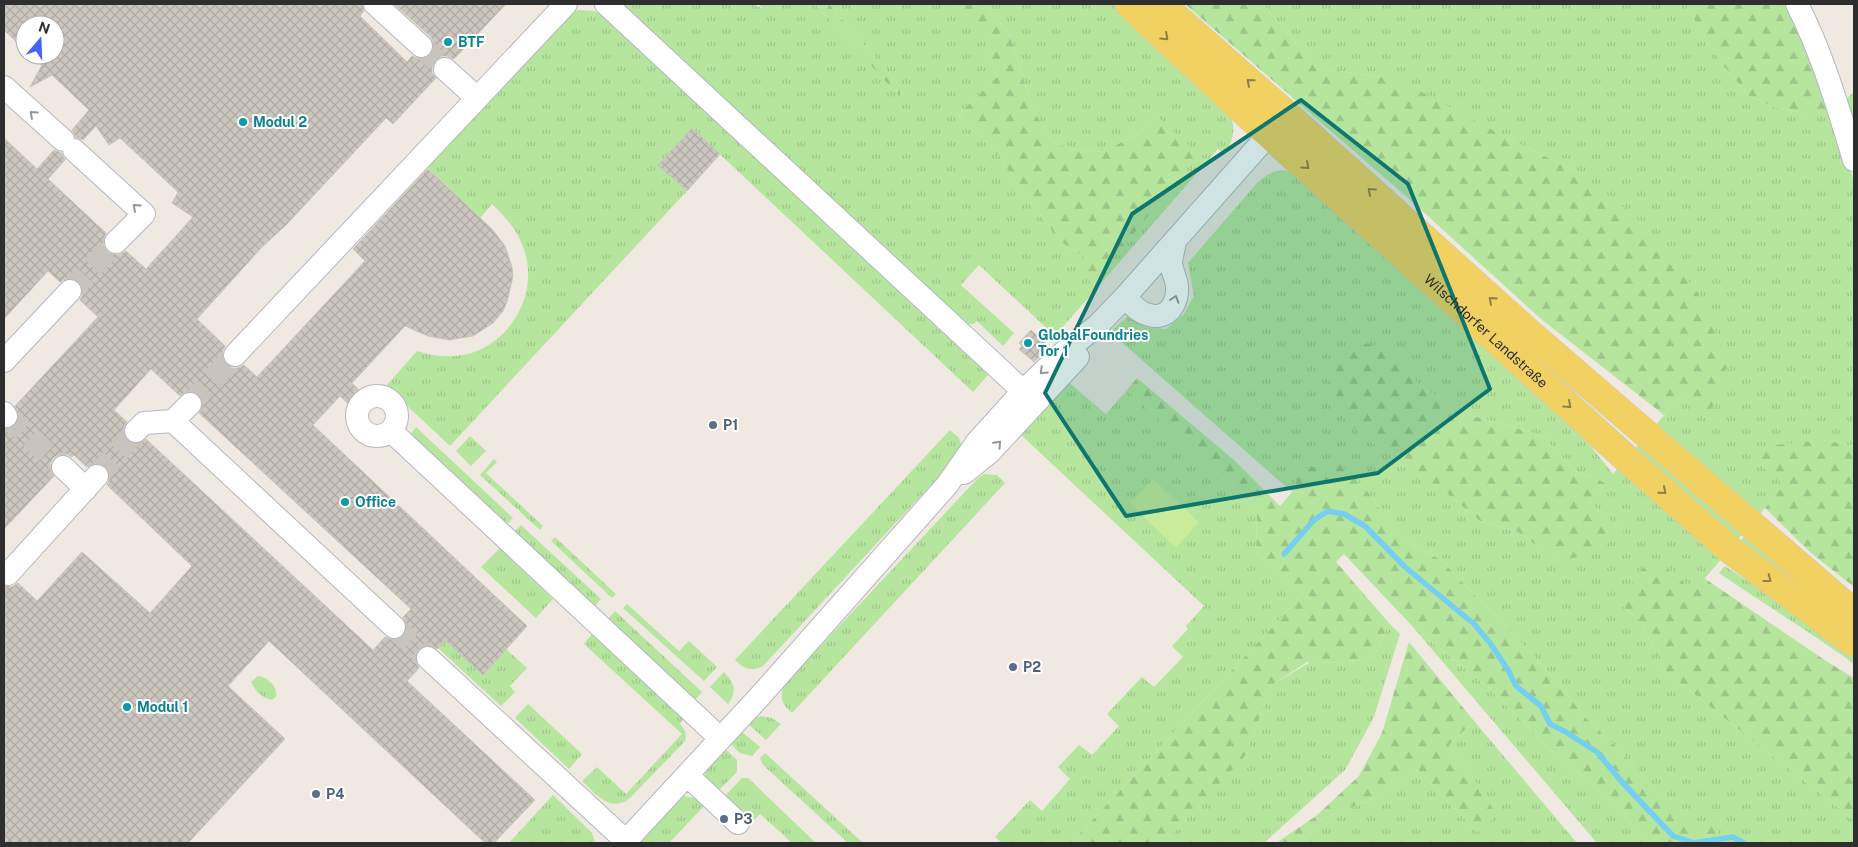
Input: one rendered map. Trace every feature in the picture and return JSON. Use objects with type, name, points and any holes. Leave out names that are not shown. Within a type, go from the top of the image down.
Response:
[{"type":"main road","name":"Wilschdorfer Landstraße","points":[[1129,4],[1228,97],[1278,124],[1528,332],[1854,613]]},
{"type":"main road","name":"Wilschdorfer Landstraße","points":[[1161,4],[1278,124],[1627,459],[1729,549],[1854,643]]},
{"type":"street","points":[[375,4],[421,46]]},
{"type":"street","points":[[235,356],[566,4]]},
{"type":"street","points":[[606,4],[1023,391]]},
{"type":"street","points":[[1796,4],[1809,28],[1836,99],[1854,160]]},
{"type":"street","points":[[445,68],[477,98]]},
{"type":"street","points":[[4,87],[144,214],[116,242]]},
{"type":"street","points":[[428,658],[625,842],[947,485],[977,442],[1023,391],[1064,352],[1098,325],[1125,297],[1278,124]]},
{"type":"street","points":[[1125,297],[1135,308],[1147,315],[1160,316],[1170,311],[1177,297],[1178,286],[1173,275],[1171,261],[1175,242]]},
{"type":"street","points":[[4,361],[70,291]]},
{"type":"street","points":[[947,485],[989,453],[1075,362],[1098,325]]},
{"type":"street","points":[[136,430],[144,423],[172,421],[190,404]]},
{"type":"street","points":[[172,421],[394,627]]},
{"type":"street","points":[[391,431],[720,738]]},
{"type":"street","points":[[8,574],[92,483],[63,467]]},
{"type":"street","points":[[687,775],[738,823]]},
{"type":"highlighted area","points":[[1301,100],[1408,184],[1490,389],[1378,473],[1126,516],[1045,393],[1132,214]]},
{"type":"green space","points":[[618,4],[753,4],[762,8],[759,4],[815,4],[900,96],[900,87],[829,4],[953,4],[983,30],[997,77],[958,115],[1001,158],[1026,197],[1061,242],[1083,256],[1157,116],[1138,134],[1102,152],[1072,149],[1053,142],[1032,108],[1011,36],[991,12],[987,4],[1115,4],[1228,111],[1233,122],[1231,143],[1225,154],[1218,149],[1055,336],[979,265],[961,285],[1014,333],[1003,346],[977,321],[974,324],[963,324]]},
{"type":"green space","points":[[815,4],[829,4],[900,87],[900,97]]},
{"type":"green space","points":[[953,4],[987,4],[991,12],[1011,36],[1032,108],[1053,142],[1072,149],[1102,152],[1138,134],[1157,116],[1198,154],[1091,286],[1083,256],[1061,242],[1026,197],[1001,158],[958,115],[997,77],[983,31]]},
{"type":"green space","points":[[1185,4],[1263,4],[1316,68],[1383,77],[1424,93],[1509,139],[1578,172],[1633,214],[1698,293],[1729,361],[1707,420],[1680,397],[1664,415],[1541,319],[1408,198]]},
{"type":"green space","points":[[1263,4],[1686,4],[1723,65],[1749,96],[1774,107],[1804,113],[1833,113],[1854,182],[1854,446],[1823,440],[1694,591],[1620,604],[1642,623],[1665,671],[1854,820],[1854,843],[1714,843],[1722,823],[1691,827],[1632,763],[1586,718],[1545,668],[1441,560],[1398,537],[1368,492],[1301,470],[1292,492],[1110,332],[1127,317],[1145,327],[1166,329],[1184,314],[1194,296],[1188,263],[1257,183],[1272,172],[1287,171],[1300,174],[1590,445],[1613,474],[1680,397],[1708,420],[1578,172],[1383,77],[1316,68]],"holes":[[[1390,349],[1421,387],[1473,416],[1541,435],[1578,473],[1606,483],[1589,502],[1624,532],[1558,561],[1518,532],[1480,521],[1444,491]]]},
{"type":"green space","points":[[1686,4],[1789,4],[1833,113],[1804,113],[1774,107],[1749,96],[1723,65]]},
{"type":"green space","points":[[578,10],[593,11],[601,14],[988,375],[973,392],[692,128],[658,165],[687,191],[450,446],[386,386],[417,351],[444,356],[473,352],[489,344],[504,333],[515,318],[523,302],[528,284],[528,265],[523,247],[514,229],[492,204],[480,218],[426,166],[572,13]]},
{"type":"green space","points":[[1854,92],[1854,139],[1844,101]]},
{"type":"green space","points":[[1361,343],[1390,349],[1421,387],[1473,416],[1541,435],[1578,473],[1606,483],[1589,502],[1624,532],[1593,554],[1558,561],[1518,532],[1480,521],[1444,491],[1359,434],[1324,396],[1338,358]]},
{"type":"green space","points":[[1137,378],[1235,461],[1280,506],[1292,492],[1301,470],[1337,461],[1368,492],[1398,537],[1441,560],[1545,668],[1586,718],[1632,763],[1691,826],[1723,822],[1714,843],[1646,843],[1618,806],[1551,750],[1488,687],[1413,627],[1344,554],[1336,562],[1389,623],[1374,657],[1347,663],[1307,662],[1272,685],[1245,756],[1164,843],[1071,843],[1303,594],[1256,552],[1257,510],[1127,390]]},
{"type":"green space","points":[[1067,381],[1106,414],[1127,390],[1257,510],[1256,552],[1303,594],[1071,843],[1002,843],[995,837],[1030,800],[1042,811],[1070,779],[1058,767],[1079,745],[1092,755],[1119,726],[1107,714],[1142,677],[1154,687],[1183,657],[1172,646],[1188,629],[1186,626],[1204,606],[1019,433]]},
{"type":"green space","points":[[416,427],[513,518],[506,525],[410,435]]},
{"type":"green space","points":[[950,430],[959,438],[961,444],[956,458],[763,666],[752,669],[738,663],[735,660]]},
{"type":"green space","points":[[470,436],[486,451],[471,466],[456,451]]},
{"type":"green space","points":[[1823,440],[1854,446],[1854,587],[1811,553],[1765,508],[1784,485],[1754,460],[1776,445]]},
{"type":"green space","points":[[494,459],[497,462],[486,473],[543,526],[540,530],[480,475]]},
{"type":"green space","points":[[984,474],[997,475],[1005,483],[792,713],[783,701],[783,686],[978,478]]},
{"type":"green space","points":[[1153,479],[1199,522],[1176,548],[1130,503]]},
{"type":"green space","points":[[521,525],[601,599],[594,607],[513,533]]},
{"type":"green space","points":[[1747,534],[1854,632],[1740,541]]},
{"type":"green space","points":[[555,537],[616,594],[612,598],[551,541]]},
{"type":"green space","points":[[500,548],[553,599],[536,618],[481,567]]},
{"type":"green space","points":[[1655,558],[1693,591],[1704,578],[1854,678],[1854,820],[1665,671],[1642,623],[1620,604],[1638,573]]},
{"type":"green space","points":[[1725,566],[1854,653],[1854,664],[1719,573]]},
{"type":"green space","points":[[627,604],[679,651],[689,641],[717,667],[704,681],[623,608]]},
{"type":"green space","points":[[615,611],[702,692],[694,701],[608,619]]},
{"type":"green space","points":[[1389,623],[1400,634],[1374,717],[1345,770],[1264,843],[1164,843],[1246,753],[1272,685],[1310,662],[1347,663],[1374,657]]},
{"type":"green space","points":[[1413,627],[1488,687],[1551,750],[1618,806],[1646,843],[1597,843]]},
{"type":"green space","points":[[592,634],[684,718],[680,724],[685,732],[685,741],[632,796],[618,804],[605,801],[582,781],[597,767],[626,794],[682,734],[584,644]]},
{"type":"green space","points":[[445,640],[483,675],[506,649],[527,668],[510,686],[515,692],[501,706],[438,648]]},
{"type":"green space","points":[[1409,642],[1474,721],[1449,745],[1473,777],[1497,815],[1478,833],[1417,769],[1380,796],[1322,819],[1301,843],[1276,843],[1316,816],[1359,776],[1382,733]]},
{"type":"green space","points":[[724,672],[734,687],[733,695],[728,704],[710,687]]},
{"type":"green space","points":[[258,676],[265,678],[274,686],[276,697],[272,700],[262,696],[251,682]]},
{"type":"green space","points":[[528,704],[582,754],[569,769],[515,718]]},
{"type":"green space","points":[[760,716],[772,718],[781,724],[766,740],[748,724]]},
{"type":"green space","points":[[1474,721],[1577,843],[1301,843],[1322,819],[1380,796],[1417,769],[1478,833],[1473,777],[1449,745]]},
{"type":"green space","points":[[741,731],[760,747],[752,756],[740,753],[730,743]]},
{"type":"green space","points":[[725,749],[737,760],[737,772],[716,793],[707,782],[706,771]]},
{"type":"green space","points":[[765,753],[863,843],[848,843],[763,765],[760,758]]},
{"type":"green space","points":[[742,778],[748,778],[816,843],[792,843],[760,814],[750,824],[722,799]]},
{"type":"green space","points":[[553,795],[592,833],[595,843],[509,843]]},
{"type":"green space","points":[[684,796],[695,798],[704,806],[669,843],[637,843],[678,799]]},
{"type":"building","points":[[4,4],[362,4],[364,10],[360,16],[407,62],[412,56],[424,59],[430,55],[434,49],[434,43],[430,36],[394,4],[506,4],[454,59],[441,56],[436,60],[432,67],[432,73],[436,78],[393,124],[386,118],[286,225],[262,247],[197,319],[225,346],[222,352],[226,364],[232,368],[244,365],[257,377],[365,261],[353,249],[428,169],[492,229],[505,246],[513,276],[507,302],[503,311],[493,323],[473,336],[449,340],[428,336],[405,326],[352,383],[365,396],[353,408],[340,396],[313,425],[527,626],[483,675],[445,640],[437,649],[430,645],[425,645],[419,649],[415,656],[419,668],[407,681],[535,800],[494,843],[485,843],[269,641],[228,686],[285,739],[188,843],[4,843],[4,586],[12,587],[18,583],[37,601],[82,552],[150,613],[192,566],[107,485],[110,472],[106,467],[99,463],[87,467],[74,455],[72,457],[67,454],[60,454],[53,458],[50,463],[50,470],[54,476],[4,529],[4,429],[13,427],[17,422],[19,415],[15,406],[98,317],[80,300],[83,288],[79,281],[67,278],[60,282],[48,271],[4,319],[4,138],[37,169],[54,150],[61,153],[65,160],[48,179],[106,233],[103,245],[107,252],[119,255],[126,251],[146,269],[193,217],[172,203],[178,192],[120,138],[109,145],[96,126],[83,140],[76,137],[72,130],[89,110],[52,75],[30,87],[42,65],[65,65],[65,15],[15,15],[15,40],[4,30]],"holes":[[[151,369],[180,396],[187,391],[199,394],[203,401],[199,413],[411,609],[403,617],[407,629],[403,636],[397,640],[385,637],[373,650],[146,439],[139,444],[126,440],[123,428],[127,422],[114,410]]]},
{"type":"building","points":[[692,128],[720,154],[687,191],[658,165]]},
{"type":"building","points":[[1031,330],[1050,347],[1034,362],[1019,349],[1022,346],[1019,343]]},
{"type":"waterway","points":[[1284,554],[1314,520],[1328,511],[1344,514],[1365,526],[1405,567],[1474,624],[1490,643],[1516,686],[1541,706],[1550,724],[1597,752],[1622,782],[1673,836],[1694,843],[1733,837],[1744,843]]},
{"type":"tunnel","points":[[421,46],[445,69]]},
{"type":"tunnel","points":[[70,291],[116,242]]},
{"type":"tunnel","points":[[190,404],[235,355]]},
{"type":"tunnel","points":[[6,416],[63,467]]},
{"type":"tunnel","points":[[97,476],[136,431]]},
{"type":"tunnel","points":[[394,627],[428,658]]},
{"type":"place","name":"BTF","points":[[448,42]]},
{"type":"place","name":"Modul 2","points":[[243,122]]},
{"type":"place","name":"GlobalFoundries Tor 1","points":[[1028,343]]},
{"type":"place","name":"P1","points":[[713,425]]},
{"type":"place","name":"Office","points":[[345,502]]},
{"type":"place","name":"P2","points":[[1013,667]]},
{"type":"place","name":"Modul 1","points":[[127,707]]},
{"type":"place","name":"P4","points":[[316,794]]},
{"type":"place","name":"P3","points":[[724,819]]}]
